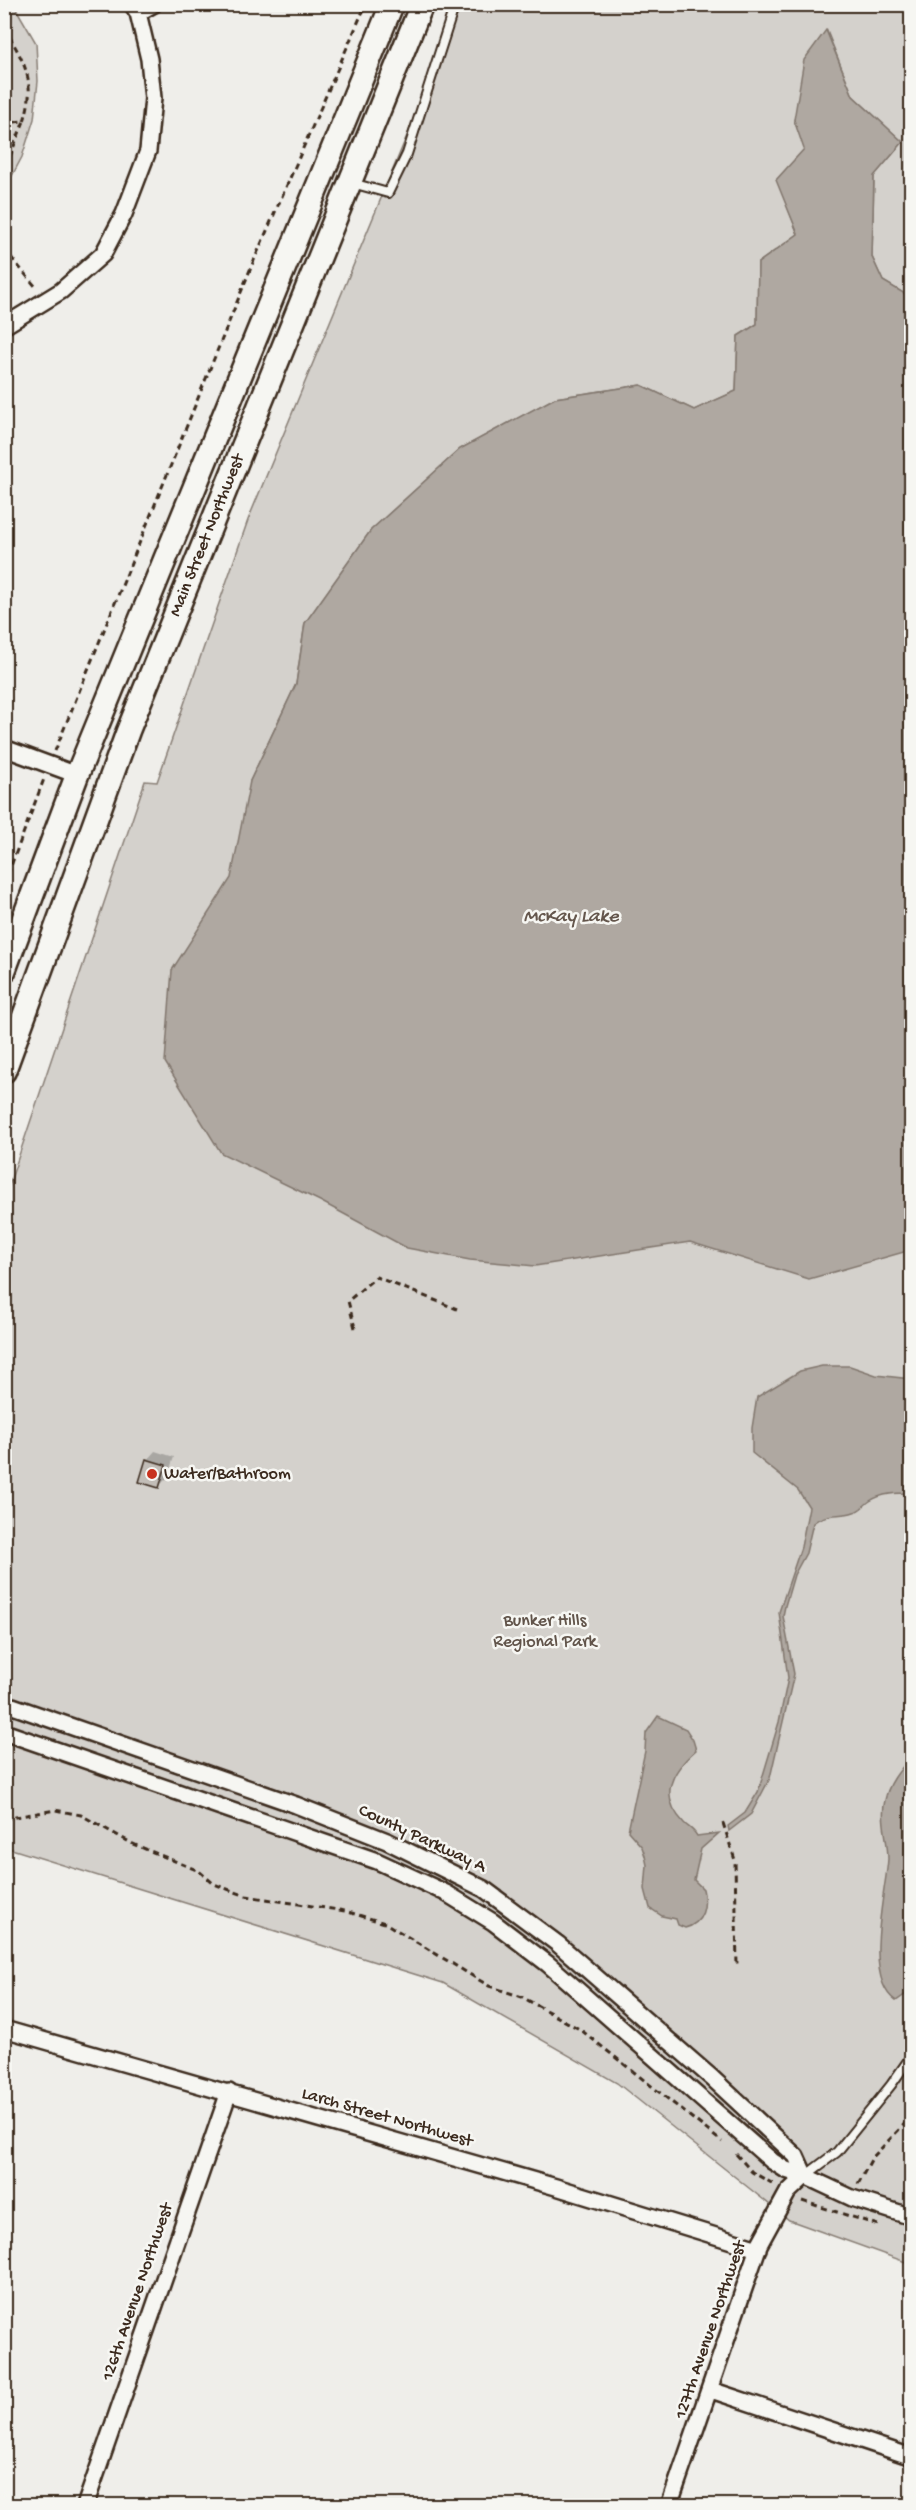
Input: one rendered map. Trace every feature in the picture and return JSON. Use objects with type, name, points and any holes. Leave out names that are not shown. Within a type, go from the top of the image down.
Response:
[{"type":"main road","name":"Main Street Northwest","points":[[4,971],[77,775],[392,4]]},
{"type":"main road","name":"Main Street Northwest","points":[[4,1071],[128,731],[422,4]]},
{"type":"street","points":[[4,326],[46,301],[103,254],[124,214],[148,151],[153,98],[149,59],[135,9],[154,4]]},
{"type":"street","points":[[4,748],[77,775]]},
{"type":"street","name":"County Parkway A","points":[[4,1703],[296,1805],[387,1840],[484,1889],[558,1944],[712,2078],[796,2156],[805,2176]]},
{"type":"street","points":[[4,1732],[377,1861],[446,1893],[493,1922],[548,1964],[772,2161],[786,2170],[805,2176],[852,2198],[912,2217]]},
{"type":"street","name":"Larch Street Northwest","points":[[4,2029],[229,2092],[758,2249]]},
{"type":"street","name":"126th Avenue Northwest","points":[[85,2505],[229,2092]]},
{"type":"street","name":"127th Avenue Northwest","points":[[669,2505],[711,2390],[758,2249],[788,2192],[805,2176]]},
{"type":"street","points":[[711,2390],[912,2457]]},
{"type":"lane","points":[[349,182],[388,193],[407,154],[455,4]]},
{"type":"lane","points":[[805,2176],[837,2152],[912,2055]]},
{"type":"path","points":[[59,740],[252,265],[366,4]]},
{"type":"path","points":[[4,27],[29,74],[30,91],[24,121],[4,171]]},
{"type":"path","points":[[4,123],[24,121]]},
{"type":"path","points":[[4,134],[12,153]]},
{"type":"path","points":[[4,249],[46,301]]},
{"type":"path","points":[[4,884],[44,782]]},
{"type":"path","points":[[355,1328],[348,1301],[376,1276],[458,1309]]},
{"type":"path","points":[[4,1819],[55,1810],[81,1815],[133,1844],[199,1870],[214,1884],[246,1896],[345,1911],[385,1923],[489,1986],[522,1997],[581,2030],[725,2144]]},
{"type":"path","points":[[723,1823],[735,1860],[737,1968]]},
{"type":"path","points":[[858,2186],[872,2158],[912,2116]]},
{"type":"path","points":[[734,2151],[752,2172],[769,2182]]},
{"type":"path","points":[[804,2202],[889,2228]]},
{"type":"green space","points":[[5,4],[14,5],[36,43],[38,81],[34,119],[22,157],[5,189]]},
{"type":"green space","name":"Bunker Hills Regional Park","points":[[461,5],[911,5],[911,298],[883,281],[872,257],[874,176],[903,142],[853,96],[827,31],[794,120],[805,149],[777,180],[798,234],[758,263],[757,324],[738,336],[736,391],[694,410],[641,385],[555,398],[460,449],[371,530],[305,623],[296,684],[250,781],[911,873],[911,2264],[789,2220],[617,2083],[443,1983],[5,1847],[5,1197],[145,781],[157,782],[248,520]]},
{"type":"water","name":"McKay Lake","points":[[826,30],[853,96],[903,142],[874,176],[872,257],[883,281],[912,298],[911,1250],[809,1279],[690,1242],[535,1266],[470,1260],[407,1248],[320,1201],[221,1153],[165,1062],[172,970],[231,878],[250,781],[296,684],[305,623],[371,530],[460,449],[555,398],[641,385],[694,410],[736,391],[738,336],[757,324],[758,263],[798,234],[776,180],[804,149],[794,120],[804,60]]},
{"type":"water","points":[[822,1366],[850,1366],[876,1375],[911,1379],[911,1493],[879,1496],[856,1511],[828,1516],[813,1523],[806,1553],[794,1575],[783,1616],[794,1674],[770,1778],[751,1814],[729,1831],[728,1826],[745,1813],[758,1792],[779,1722],[788,1678],[779,1612],[801,1547],[809,1507],[798,1490],[752,1453],[752,1428],[757,1397],[800,1371]]},
{"type":"water","points":[[658,1716],[686,1729],[696,1750],[680,1767],[671,1785],[671,1803],[676,1813],[697,1836],[719,1833],[701,1849],[694,1880],[703,1889],[705,1901],[703,1913],[696,1922],[685,1928],[678,1925],[676,1919],[662,1916],[650,1908],[645,1889],[647,1865],[645,1856],[642,1847],[628,1831],[645,1751],[646,1733]]},
{"type":"water","points":[[911,1757],[911,1985],[906,1994],[896,2001],[886,1990],[880,1974],[878,1955],[888,1859],[884,1807],[892,1782]]},
{"type":"building","name":"Water/Bathroom","points":[[146,1459],[166,1465],[159,1488],[139,1482]]},
{"type":"place","name":"Water/Bathroom","points":[[152,1474]]}]
